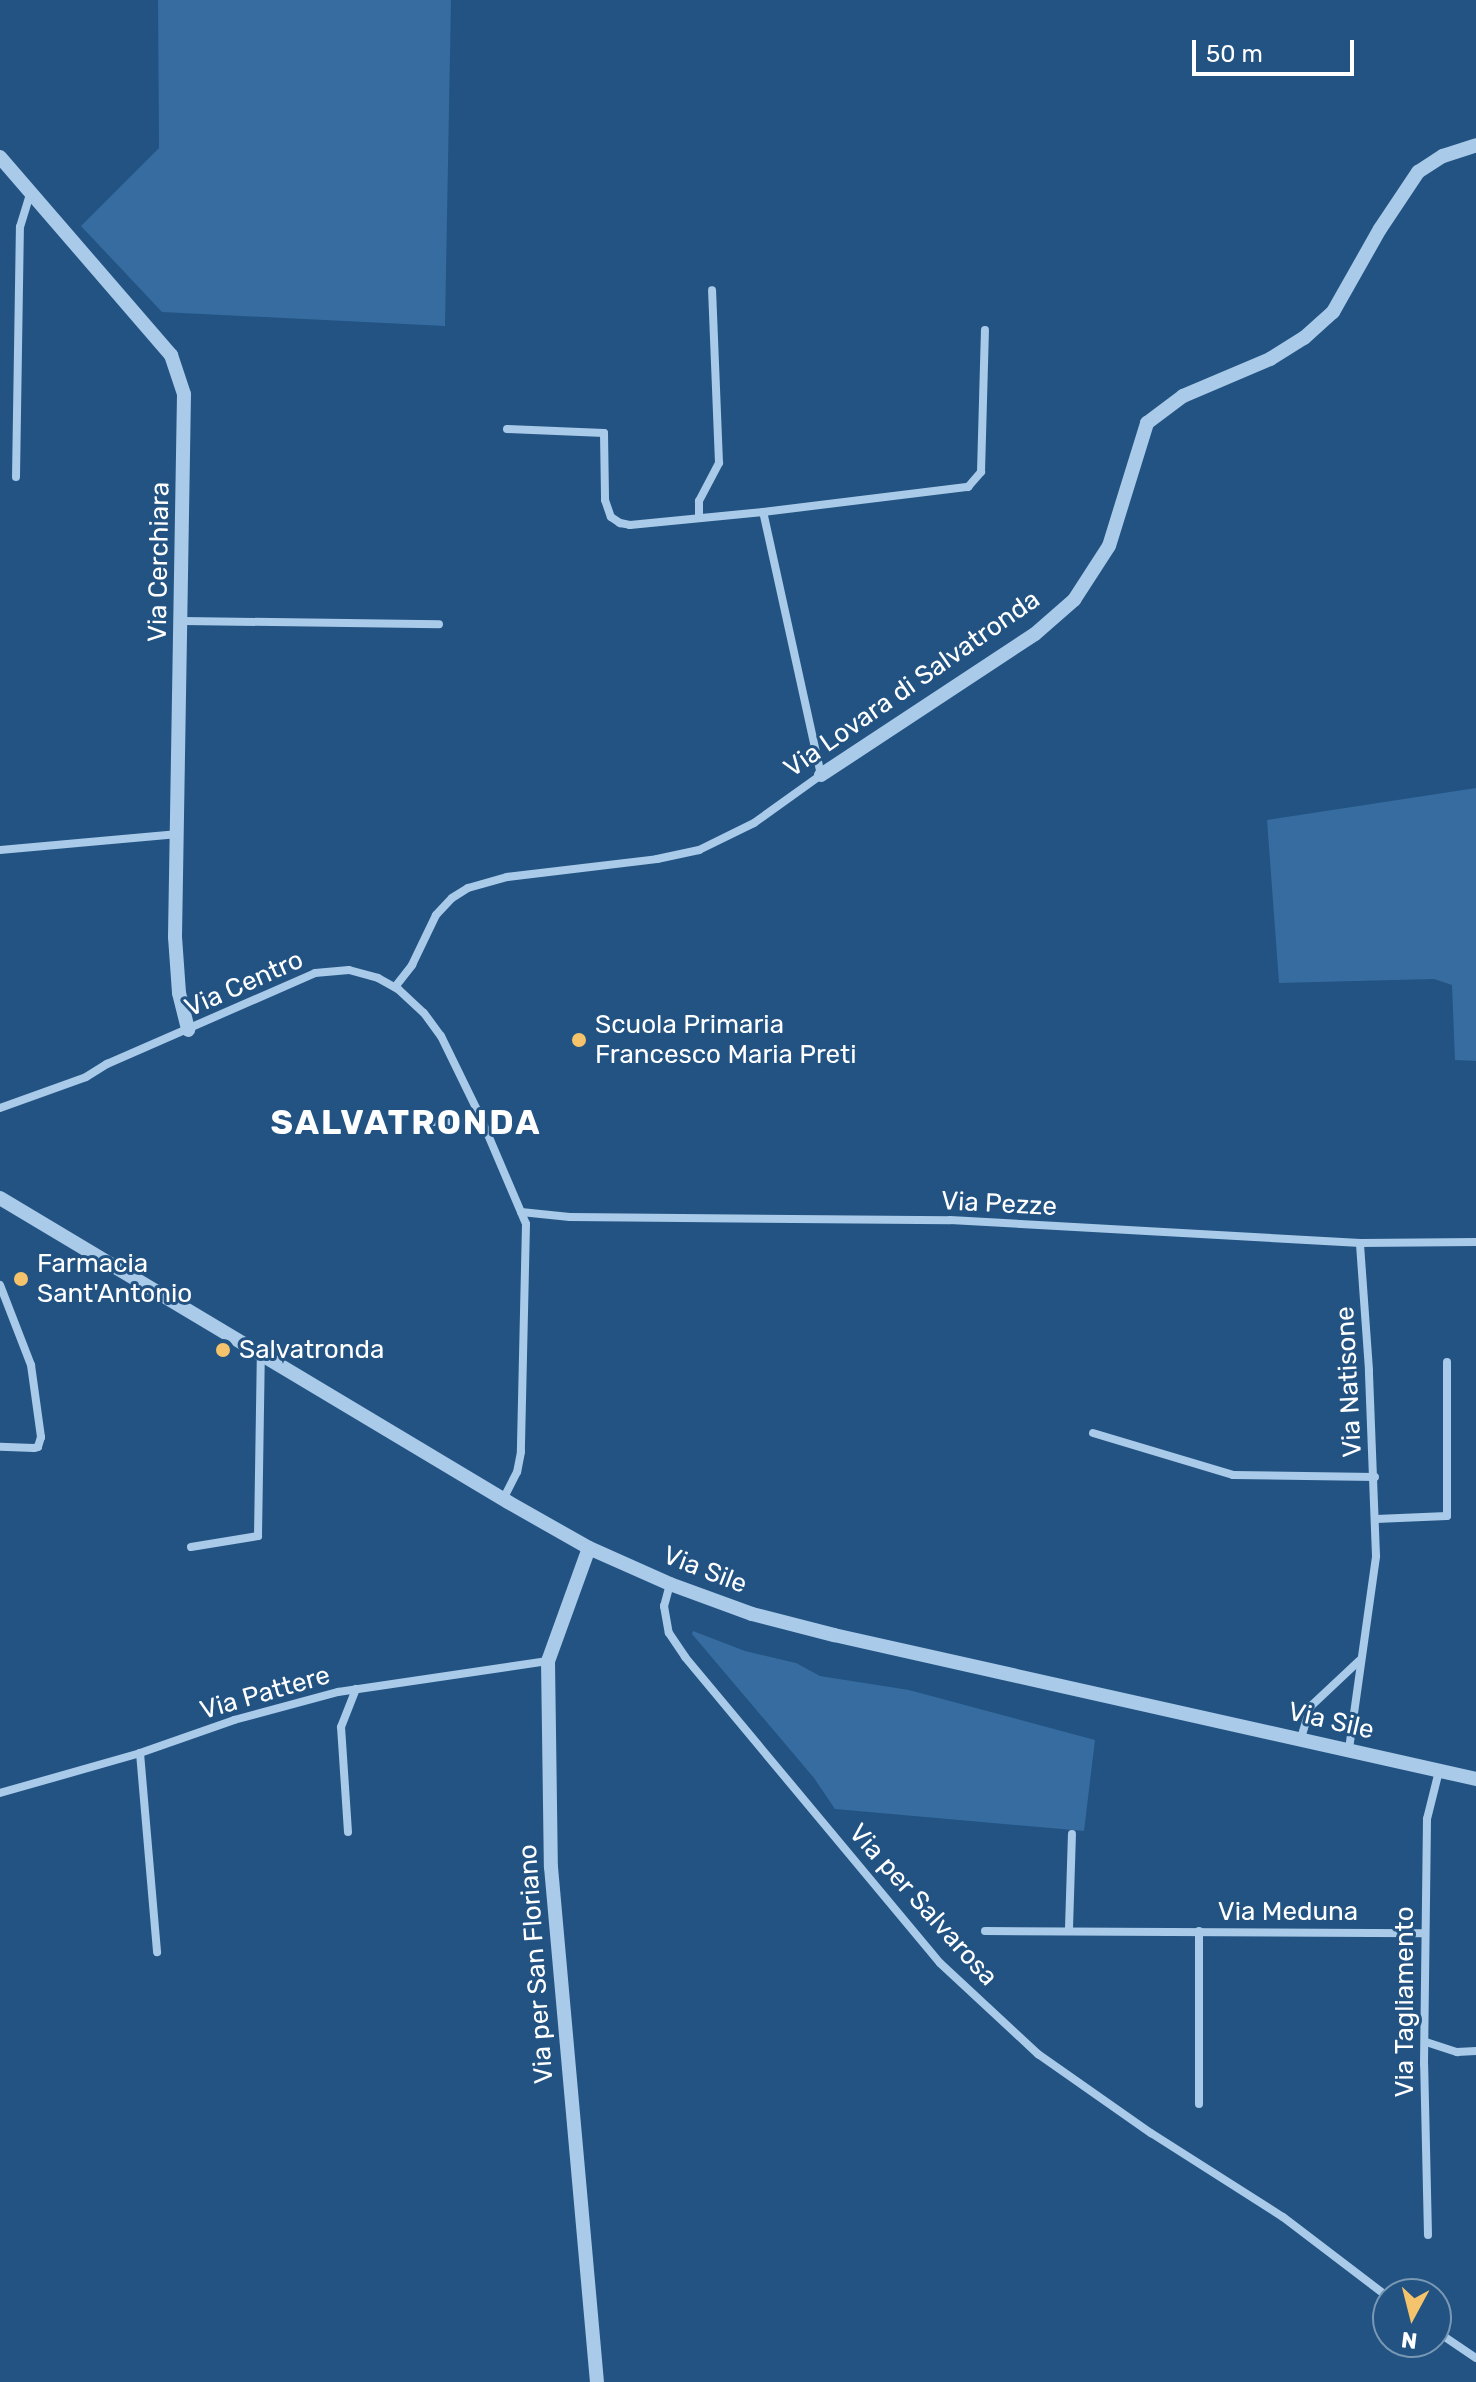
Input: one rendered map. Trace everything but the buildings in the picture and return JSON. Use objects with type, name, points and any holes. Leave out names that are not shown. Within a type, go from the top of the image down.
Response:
[{"type":"street","name":"Via Lovara di Salvatronda","points":[[395,987],[412,965],[436,915],[452,898],[468,888],[507,877],[657,859],[699,850],[738,833],[1035,634],[1074,600],[1109,546],[1147,423],[1183,396],[1258,364],[1304,338],[1333,312],[1380,229],[1418,172],[1443,156],[1476,145]]},
{"type":"street","name":"Via Cerchiara","points":[[0,157],[171,355],[184,394],[176,969],[182,1016],[188,1030]]},
{"type":"street","points":[[16,477],[20,227],[30,195]]},
{"type":"street","points":[[699,518],[699,501],[719,463],[712,290]]},
{"type":"street","points":[[507,429],[604,433],[605,500],[611,517],[630,525],[968,487],[981,472],[985,330]]},
{"type":"street","points":[[763,512],[821,775]]},
{"type":"street","points":[[183,621],[439,624]]},
{"type":"street","points":[[0,850],[178,834]]},
{"type":"street","name":"Via Centro","points":[[0,1108],[86,1077],[114,1061],[325,971],[359,972],[395,987],[424,1013],[441,1036],[480,1116],[527,1233],[521,1452],[517,1472],[503,1499]]},
{"type":"street","points":[[414,1123],[470,1120]]},
{"type":"street","name":"Via Sile","points":[[0,1198],[503,1499],[589,1548],[670,1584],[752,1614],[834,1635],[1476,1779]]},
{"type":"street","name":"Via Pezze","points":[[521,1212],[570,1217],[950,1220],[1360,1243],[1476,1242]]},
{"type":"street","name":"Via Natisone","points":[[1349,1749],[1375,1571],[1375,1477],[1360,1243]]},
{"type":"street","points":[[0,1285],[31,1365],[41,1437],[38,1447],[34,1448],[0,1447]]},
{"type":"street","points":[[191,1547],[258,1536],[261,1352]]},
{"type":"street","points":[[1376,1519],[1447,1516],[1447,1362]]},
{"type":"street","points":[[1093,1433],[1233,1475],[1375,1477]]},
{"type":"street","name":"Via per San Floriano","points":[[589,1548],[548,1661],[551,1867],[597,2382]]},
{"type":"street","name":"Via per Salvarosa","points":[[670,1584],[664,1606],[669,1633],[685,1657],[940,1963],[1038,2054],[1151,2133],[1283,2217],[1372,2285]]},
{"type":"street","points":[[1301,1738],[1311,1706],[1362,1656]]},
{"type":"street","name":"Via Pattere","points":[[0,1793],[140,1753],[234,1720],[356,1689],[548,1661]]},
{"type":"street","points":[[348,1832],[341,1727],[356,1689]]},
{"type":"street","points":[[140,1753],[157,1952]]},
{"type":"street","name":"Via Tagliamento","points":[[1428,2235],[1424,1933],[1427,1819],[1439,1771]]},
{"type":"street","points":[[1069,1928],[1072,1834]]},
{"type":"street","name":"Via Meduna","points":[[985,1931],[1069,1928],[1424,1933]]},
{"type":"street","name":"Via Meduna","points":[[1199,1931],[1199,2104]]},
{"type":"street","points":[[1426,2042],[1457,2052],[1476,2051]]},
{"type":"street","points":[[1452,2342],[1476,2358]]},
{"type":"shaded area","points":[[158,0],[451,0],[445,326],[162,312],[81,226],[159,148]]},
{"type":"shaded area","points":[[1476,788],[1476,1061],[1455,1060],[1452,985],[1434,979],[1279,983],[1267,820]]},
{"type":"shaded area","points":[[693,1631],[745,1651],[796,1663],[820,1676],[909,1690],[1095,1740],[1084,1831],[835,1809],[814,1778],[692,1634]]},
{"type":"place","name":"Scuola Primaria Francesco Maria Preti","points":[[579,1040]]},
{"type":"place","name":"Farmacia Sant'Antonio","points":[[21,1279]]},
{"type":"place","name":"Salvatronda","points":[[223,1350]]},
{"type":"district","name":"SALVATRONDA","points":[[406,1123]]}]
